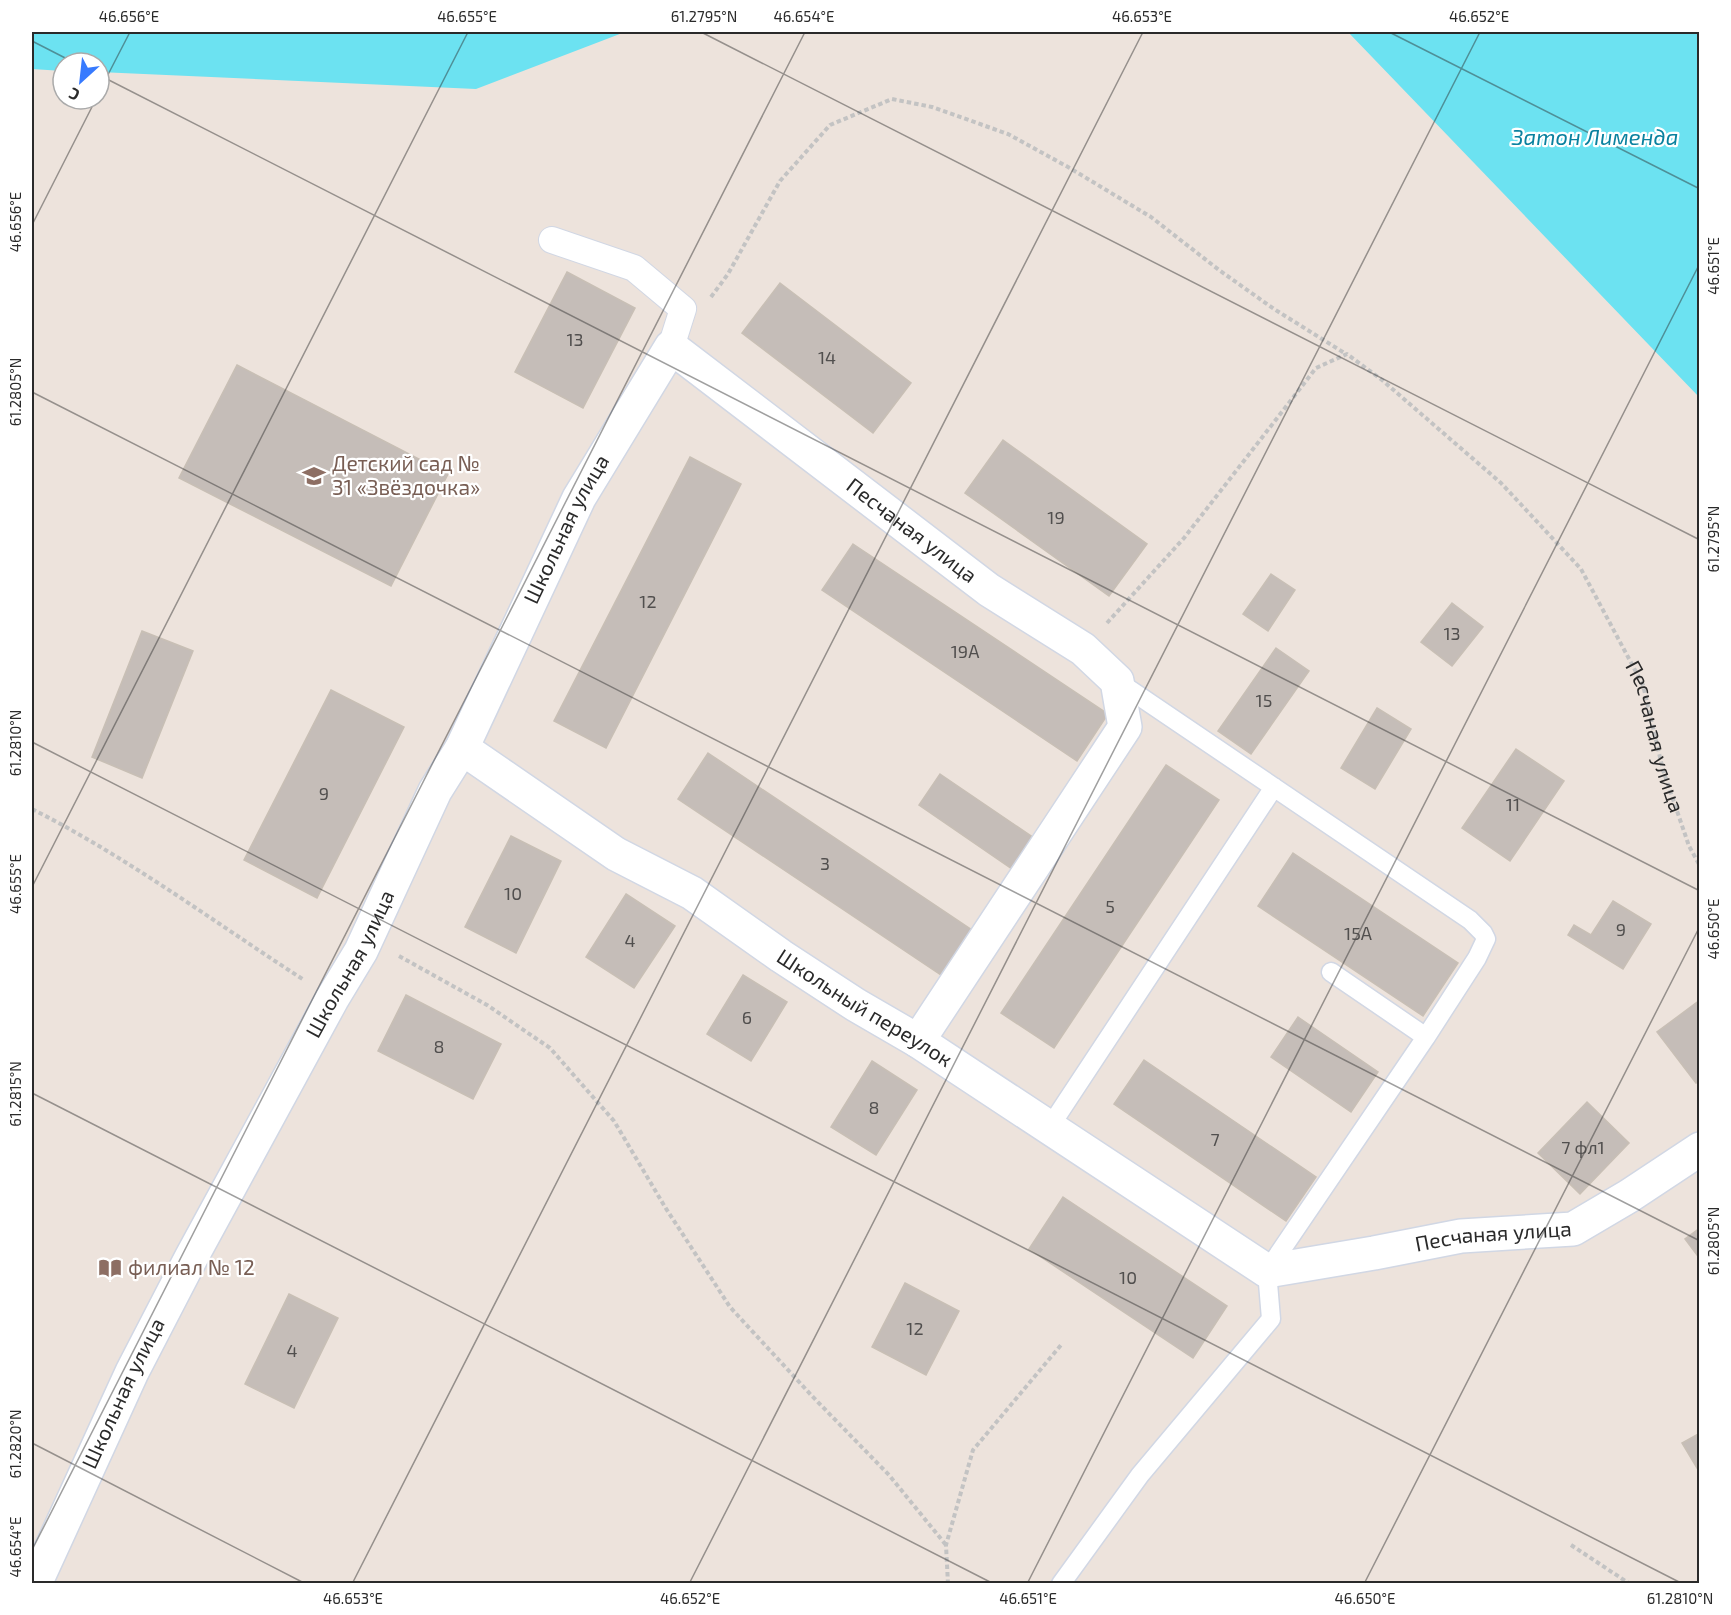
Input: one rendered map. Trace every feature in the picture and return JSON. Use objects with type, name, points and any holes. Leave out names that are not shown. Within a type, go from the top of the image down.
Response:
[{"type":"street","points":[[552,240],[634,268],[683,309],[671,347]]},
{"type":"street","name":"Песчаная улица","points":[[671,347],[989,590],[1083,649],[1117,681]]},
{"type":"street","name":"Школьная улица","points":[[35,1584],[132,1372],[191,1258],[332,999],[361,951],[435,791],[462,748],[579,498],[671,347]]},
{"type":"street","points":[[918,1041],[1125,727],[1117,681]]},
{"type":"street","name":"Школьный переулок","points":[[462,748],[616,854],[692,893],[781,956],[856,1005],[918,1041],[1267,1271]]},
{"type":"street","name":"Песчаная улица","points":[[1267,1271],[1461,1236],[1573,1229],[1629,1196],[1700,1149]]},
{"type":"lane","points":[[1061,1584],[1140,1475],[1271,1319],[1267,1271],[1426,1037],[1477,958],[1486,939],[1470,920],[1117,681]]},
{"type":"lane","points":[[1050,1128],[1274,787]]},
{"type":"lane","points":[[1331,972],[1426,1037]]},
{"type":"path","name":"Песчаная улица","points":[[707,301],[728,274],[780,181],[830,125],[892,99],[932,107],[1008,134],[1068,167],[1152,217],[1265,303],[1347,354],[1391,387],[1501,483],[1581,569],[1643,684],[1663,770],[1689,846],[1700,866]]},
{"type":"path","points":[[1083,649],[1184,538],[1316,368],[1347,354]]},
{"type":"path","points":[[32,809],[68,827],[171,891],[332,999]]},
{"type":"path","points":[[367,938],[487,1005],[550,1048],[614,1121],[665,1207],[730,1307],[889,1475],[946,1545]]},
{"type":"path","points":[[948,1584],[946,1545],[972,1450],[1061,1345]]},
{"type":"path","points":[[1571,1545],[1630,1584]]},
{"type":"water","points":[[32,32],[625,32],[476,89],[111,73],[111,51],[51,51],[51,70],[32,69]]},
{"type":"water","name":"Затон Лименда","points":[[1348,32],[1699,32],[1699,397]]},
{"type":"building","points":[[567,272],[635,308],[583,408],[515,372]]},
{"type":"building","points":[[780,283],[911,383],[873,433],[742,333]]},
{"type":"building","name":"Детский сад № 31 «Звёздочка»","points":[[237,365],[448,474],[391,586],[179,478]]},
{"type":"building","points":[[1003,440],[1147,544],[1109,596],[965,493]]},
{"type":"building","points":[[690,457],[741,484],[606,748],[554,721]]},
{"type":"building","points":[[853,544],[1108,714],[1077,761],[822,590]]},
{"type":"building","points":[[1271,574],[1295,590],[1268,631],[1243,614]]},
{"type":"building","points":[[1452,603],[1483,627],[1452,666],[1421,642]]},
{"type":"building","points":[[142,631],[193,651],[142,778],[92,757]]},
{"type":"building","points":[[1276,648],[1309,671],[1251,754],[1218,731]]},
{"type":"building","points":[[331,690],[404,727],[317,898],[244,860]]},
{"type":"building","points":[[1377,708],[1411,729],[1375,789],[1341,768]]},
{"type":"building","points":[[1516,749],[1564,781],[1510,861],[1462,828]]},
{"type":"building","points":[[708,753],[972,930],[941,975],[678,799]]},
{"type":"building","points":[[1166,765],[1219,800],[1054,1048],[1001,1013]]},
{"type":"building","points":[[940,774],[1034,838],[1012,869],[919,805]]},
{"type":"building","points":[[511,836],[561,861],[516,953],[465,927]]},
{"type":"building","points":[[1293,853],[1458,963],[1423,1016],[1258,906]]},
{"type":"building","points":[[626,894],[675,926],[634,988],[586,957]]},
{"type":"building","points":[[1613,901],[1651,924],[1623,969],[1568,935],[1574,925],[1591,935]]},
{"type":"building","points":[[743,975],[787,1002],[751,1061],[707,1034]]},
{"type":"building","points":[[406,995],[501,1044],[473,1099],[378,1051]]},
{"type":"building","points":[[1700,1000],[1700,1081],[1696,1083],[1657,1032]]},
{"type":"building","points":[[1298,1017],[1378,1072],[1351,1112],[1271,1057]]},
{"type":"building","points":[[1144,1060],[1316,1177],[1286,1221],[1114,1104]]},
{"type":"building","points":[[872,1061],[917,1090],[876,1155],[831,1127]]},
{"type":"building","points":[[1587,1102],[1629,1143],[1580,1194],[1538,1153]]},
{"type":"building","points":[[1063,1197],[1227,1306],[1193,1358],[1029,1249]]},
{"type":"building","points":[[1700,1228],[1700,1259],[1685,1239]]},
{"type":"building","points":[[905,1283],[959,1311],[926,1375],[872,1347]]},
{"type":"building","points":[[289,1294],[338,1318],[294,1408],[245,1384]]},
{"type":"building","points":[[1700,1433],[1700,1473],[1682,1443]]},
{"type":"place","name":"Детский сад № 31 «Звёздочка»","points":[[314,476]]},
{"type":"place","name":"филиал № 12","points":[[110,1268]]}]
